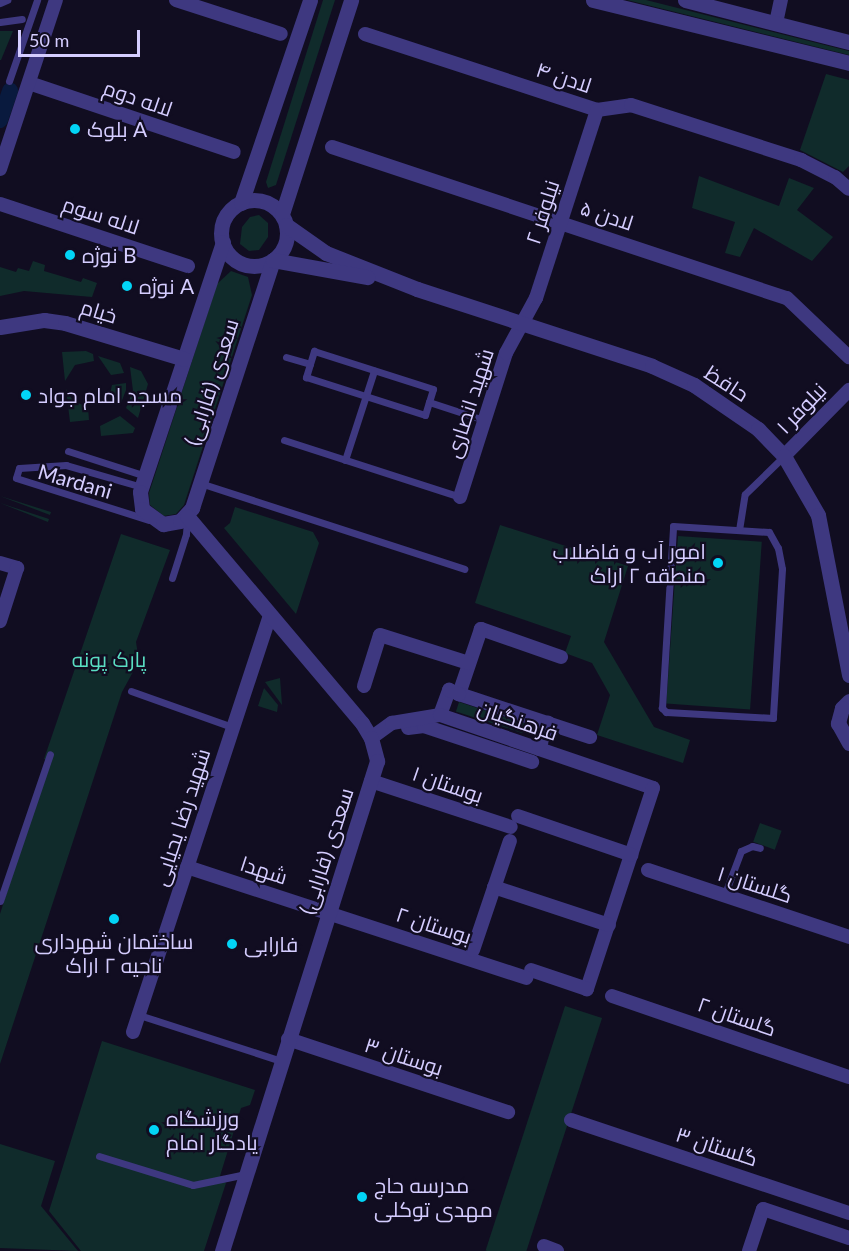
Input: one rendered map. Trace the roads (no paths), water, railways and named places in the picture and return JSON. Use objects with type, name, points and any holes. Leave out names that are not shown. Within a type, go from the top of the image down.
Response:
[{"type":"street","points":[[0,169],[56,0]]},
{"type":"street","points":[[176,0],[281,34]]},
{"type":"street","points":[[310,0],[241,203],[225,219],[223,243],[240,262],[256,265],[273,260],[417,289]]},
{"type":"street","points":[[273,260],[284,246],[284,220],[351,0]]},
{"type":"street","points":[[593,0],[849,63]]},
{"type":"street","points":[[685,0],[849,42]]},
{"type":"street","points":[[776,23],[781,0]]},
{"type":"street","name":"لادن ۴","points":[[365,34],[597,110],[631,105],[801,160],[835,177],[849,189]]},
{"type":"street","name":"لاله دوم","points":[[29,83],[234,152]]},
{"type":"street","name":"نیلوفر ۲","points":[[523,325],[561,222],[597,110]]},
{"type":"street","name":"لادن ۵","points":[[332,147],[787,298],[849,357]]},
{"type":"street","points":[[241,203],[264,201],[326,253],[417,289]]},
{"type":"street","name":"لاله سوم","points":[[0,204],[188,266]]},
{"type":"street","name":"سعدی (فارابی)","points":[[154,522],[142,509],[144,481],[223,243]]},
{"type":"street","name":"سعدی (فارابی)","points":[[187,516],[200,483],[273,260]]},
{"type":"street","name":"حافظ","points":[[417,289],[652,366],[694,386],[758,429],[784,456],[818,515],[849,675]]},
{"type":"street","name":"خیام","points":[[0,327],[44,321],[65,322],[184,359]]},
{"type":"street","name":"شهید انصاری","points":[[460,497],[506,353],[523,325]]},
{"type":"street","name":"نیلوفر ۱","points":[[784,456],[849,390]]},
{"type":"street","points":[[154,522],[172,524],[187,516],[371,738]]},
{"type":"street","points":[[0,563],[17,568],[0,621]]},
{"type":"street","name":"شهید رضا یحیایی","points":[[133,1032],[270,615]]},
{"type":"street","points":[[459,694],[481,629],[561,657]]},
{"type":"street","points":[[364,686],[380,635],[470,663]]},
{"type":"street","points":[[441,715],[449,690],[591,737]]},
{"type":"street","points":[[849,701],[842,708],[838,723],[849,743]]},
{"type":"street","name":"فرهنگیان","points":[[371,738],[392,723],[441,715],[653,788],[632,855]]},
{"type":"street","points":[[539,750],[548,723]]},
{"type":"street","points":[[385,729],[424,726],[532,762]]},
{"type":"street","name":"سعدی (فارابی)","points":[[222,1251],[377,761],[371,738]]},
{"type":"street","name":"بوستان ۱","points":[[371,781],[513,828],[632,855]]},
{"type":"street","points":[[473,950],[513,828]]},
{"type":"street","points":[[494,887],[609,925],[632,855]]},
{"type":"street","name":"شهدا","points":[[187,867],[328,913]]},
{"type":"street","name":"گلستان ۱","points":[[648,870],[849,937]]},
{"type":"street","name":"بوستان ۲","points":[[328,913],[529,974],[587,989],[609,925]]},
{"type":"street","name":"گلستان ۲","points":[[612,996],[849,1077]]},
{"type":"street","name":"بوستان ۳","points":[[288,1039],[508,1112]]},
{"type":"street","name":"گلستان ۳","points":[[571,1120],[849,1213]]},
{"type":"street","points":[[750,1251],[763,1209],[849,1238]]},
{"type":"lane","points":[[0,3],[7,0]]},
{"type":"lane","points":[[9,81],[37,0]]},
{"type":"lane","points":[[0,22],[22,19]]},
{"type":"lane","points":[[314,351],[433,389],[425,416],[306,377],[310,364],[314,351]]},
{"type":"lane","points":[[286,357],[310,364]]},
{"type":"lane","points":[[345,460],[374,370]]},
{"type":"lane","points":[[429,402],[484,420]]},
{"type":"lane","points":[[284,440],[460,497]]},
{"type":"lane","points":[[68,451],[144,481]]},
{"type":"lane","points":[[739,530],[745,494],[784,456]]},
{"type":"lane","name":"Mardani","points":[[144,481],[66,465],[19,468],[16,478],[154,522]]},
{"type":"lane","points":[[200,483],[464,569]]},
{"type":"lane","points":[[172,578],[186,534],[187,516]]},
{"type":"lane","points":[[673,526],[739,530],[769,532],[778,548],[782,569],[773,718],[666,712],[663,708],[673,526]]},
{"type":"lane","points":[[131,691],[232,727]]},
{"type":"lane","points":[[0,902],[50,754]]},
{"type":"lane","points":[[724,896],[741,852],[760,848]]},
{"type":"lane","points":[[139,1015],[281,1061]]},
{"type":"lane","points":[[99,1156],[193,1185],[246,1174]]},
{"type":"waterway","points":[[0,120],[10,91]]},
{"type":"place","name":"بلوک A","points":[[75,129]]},
{"type":"place","name":"نوژه B","points":[[70,255]]},
{"type":"place","name":"نوژه A","points":[[127,286]]},
{"type":"place","name":"مسجد امام جواد","points":[[26,395]]},
{"type":"place","name":"امور آب و فاضلاب منطقه ۲ اراک","points":[[718,563]]},
{"type":"place","name":"ساختمان شهرداری ناحیه ۲ اراک","points":[[114,919]]},
{"type":"place","name":"فارابی","points":[[232,944]]},
{"type":"place","name":"ورزشگاه یادگار امام","points":[[154,1130]]},
{"type":"place","name":"مدرسه حاج مهدی توکلی","points":[[362,1197]]},
{"type":"park label","name":"پارک پونه","points":[[109,659]]}]
